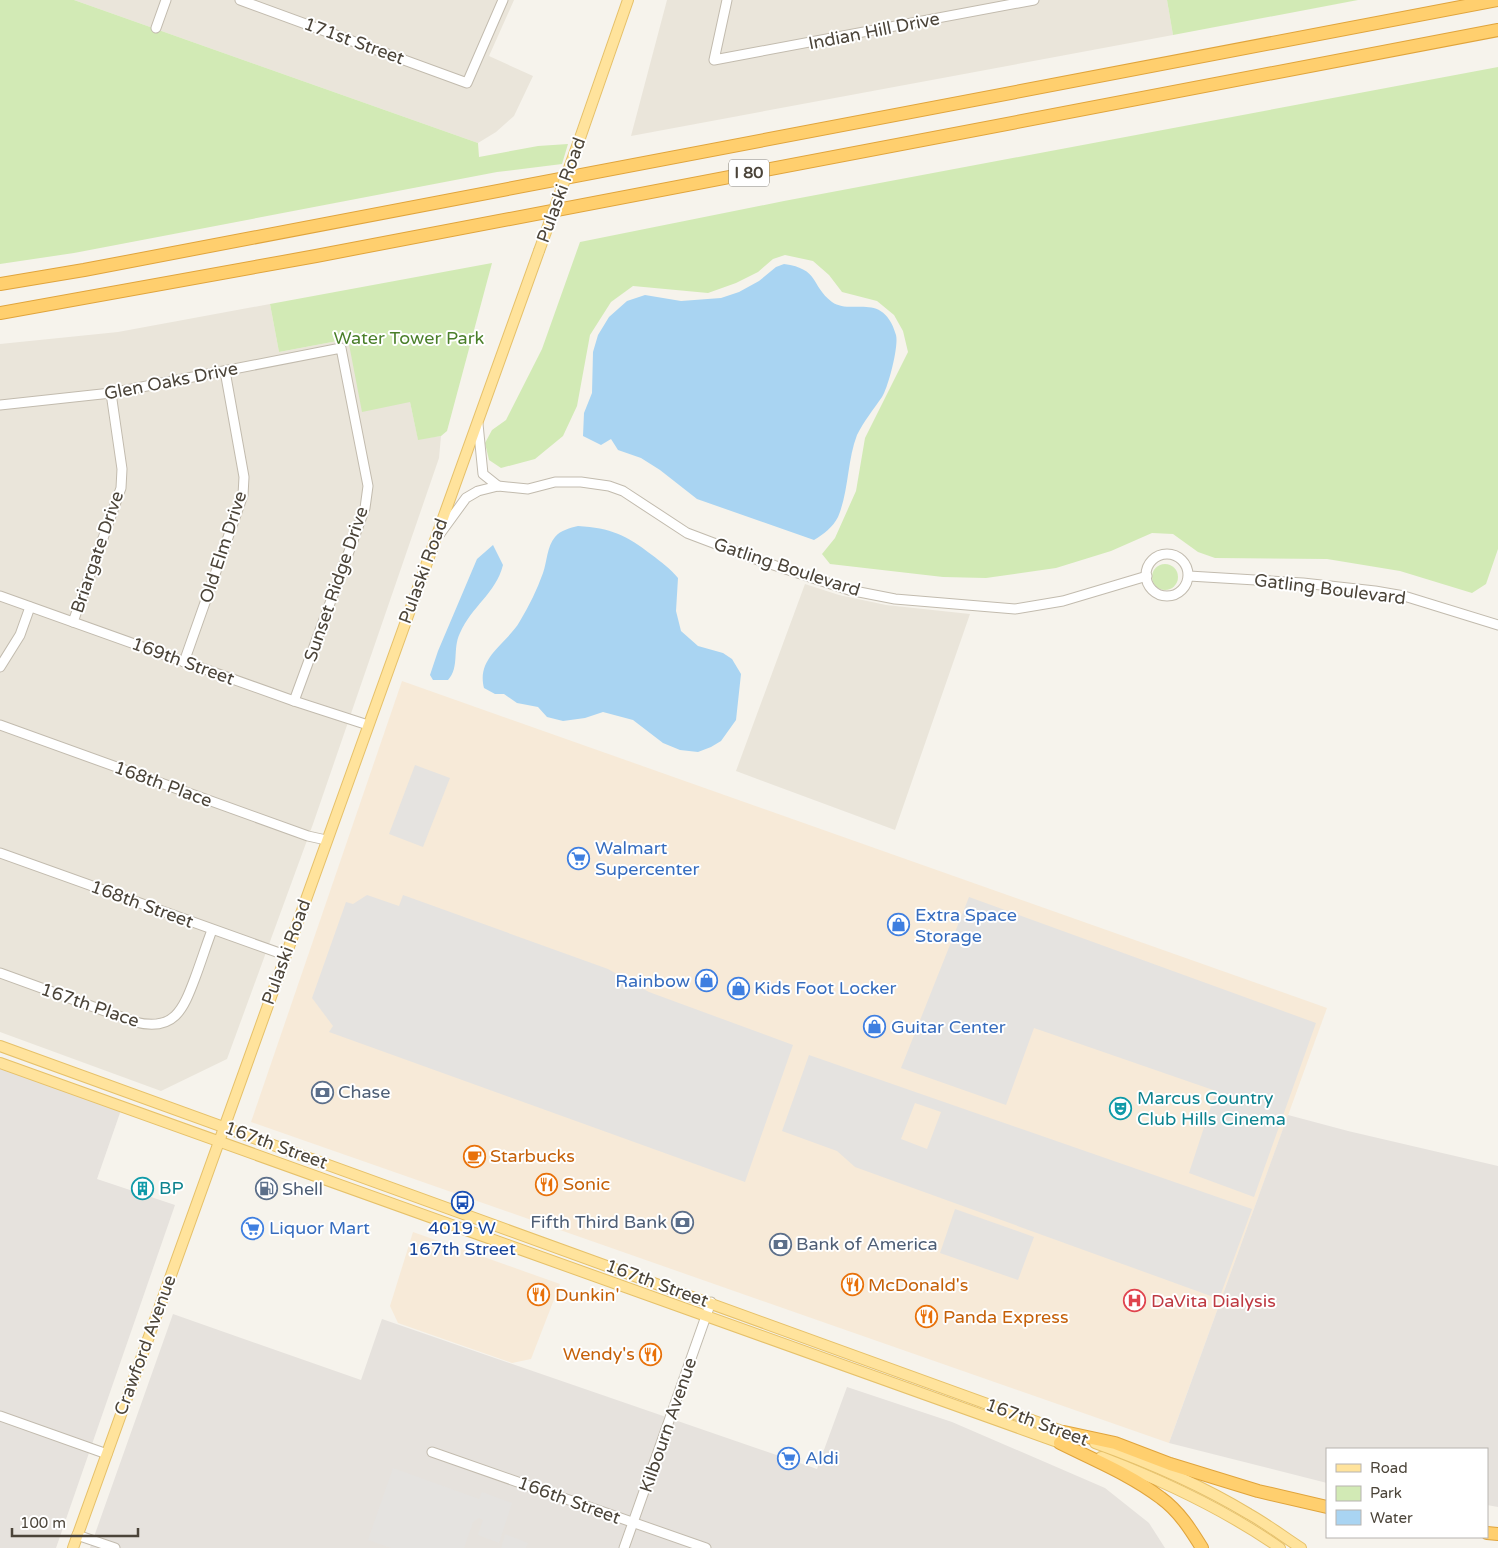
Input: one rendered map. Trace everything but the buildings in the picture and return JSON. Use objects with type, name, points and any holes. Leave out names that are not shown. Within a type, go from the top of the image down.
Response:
[{"type":"highway","name":"I 80","points":[[0,284],[93,268],[1497,0]]},
{"type":"highway","name":"I 80","points":[[0,313],[297,259],[1498,30]]},
{"type":"highway","points":[[1062,1437],[1115,1443],[1170,1464],[1258,1491],[1326,1507]]},
{"type":"highway","points":[[1062,1437],[1163,1498],[1187,1524],[1202,1548]]},
{"type":"main road","name":"Pulaski Road","points":[[218,1141],[478,422],[628,0]]},
{"type":"main road","name":"167th Street","points":[[0,1046],[711,1302],[1062,1437],[1203,1501],[1245,1524],[1280,1548]]},
{"type":"main road","name":"167th Street","points":[[0,1063],[706,1317],[1162,1470],[1250,1514],[1301,1548]]},
{"type":"main road","name":"Crawford Avenue","points":[[73,1548],[218,1141]]},
{"type":"street","points":[[156,28],[166,0]]},
{"type":"street","name":"171st Street","points":[[240,0],[467,83],[503,0]]},
{"type":"street","name":"Indian Hill Drive","points":[[727,0],[714,60],[1034,0]]},
{"type":"street","name":"Glen Oaks Drive","points":[[0,405],[111,393],[341,348]]},
{"type":"street","name":"Sunset Ridge Drive","points":[[294,702],[365,508],[368,486],[341,348]]},
{"type":"street","name":"Old Elm Drive","points":[[184,662],[243,495],[244,477],[225,371]]},
{"type":"street","name":"Briargate Drive","points":[[73,622],[121,488],[122,469],[111,393]]},
{"type":"street","points":[[478,422],[483,474],[498,486]]},
{"type":"street","name":"Gatling Boulevard","points":[[432,545],[466,498],[478,491],[498,486],[528,489],[566,481],[609,486],[636,499],[672,526],[687,533],[820,581],[849,590],[894,598],[1015,609],[1063,601],[1146,576]]},
{"type":"street","points":[[1170,554],[1182,561],[1188,576],[1181,591],[1169,596],[1162,595],[1151,588],[1146,576],[1150,563],[1156,558],[1170,554]]},
{"type":"street","name":"Gatling Boulevard","points":[[1188,576],[1303,583],[1394,594],[1498,625]]},
{"type":"street","name":"169th Street","points":[[0,596],[294,702],[368,725]]},
{"type":"street","points":[[0,667],[20,634],[30,607]]},
{"type":"street","name":"168th Place","points":[[0,725],[308,836],[326,840]]},
{"type":"street","name":"168th Street","points":[[0,853],[285,955]]},
{"type":"street","name":"167th Place","points":[[0,973],[142,1024],[160,1024],[178,1013],[187,1000],[212,930]]},
{"type":"street","name":"Kilbourn Avenue","points":[[624,1548],[711,1302]]},
{"type":"street","points":[[0,1416],[106,1454]]},
{"type":"street","name":"166th Street","points":[[432,1452],[706,1548]]},
{"type":"street","points":[[78,1535],[115,1548]]},
{"type":"shaded area","points":[[74,0],[514,0],[489,56],[533,76],[514,116],[496,132],[478,143]]},
{"type":"shaded area","points":[[667,0],[1167,0],[1173,35],[631,136]]},
{"type":"shaded area","points":[[270,304],[279,352],[348,339],[410,402],[418,439],[441,436],[439,458],[313,824],[227,1059],[161,1091],[0,1032],[0,344],[118,332]]},
{"type":"shaded area","points":[[805,584],[839,595],[886,605],[970,614],[895,830],[736,771]]},
{"type":"shaded area","points":[[402,681],[1327,1008],[1169,1443],[251,1122]]},
{"type":"shaded area","points":[[415,765],[450,778],[423,847],[389,834]]},
{"type":"shaded area","points":[[367,895],[399,906],[403,895],[608,969],[649,992],[793,1045],[745,1182],[329,1032],[333,1026],[312,998],[346,902],[353,904]]},
{"type":"shaded area","points":[[969,897],[1316,1023],[1254,1197],[1189,1173],[1216,1091],[1034,1028],[1006,1105],[901,1068]]},
{"type":"shaded area","points":[[809,1055],[1252,1209],[1219,1299],[855,1167],[837,1151],[782,1131]],"holes":[[[915,1103],[941,1112],[927,1149],[901,1139]]]},
{"type":"shaded area","points":[[0,1066],[121,1110],[97,1179],[175,1205],[56,1548],[0,1548]]},
{"type":"shaded area","points":[[1288,1115],[1498,1166],[1498,1507],[1488,1505],[1488,1448],[1326,1448],[1326,1483],[1169,1443]]},
{"type":"shaded area","points":[[955,1209],[1034,1237],[1018,1280],[940,1253]]},
{"type":"shaded area","points":[[413,1232],[560,1284],[531,1359],[512,1363],[398,1323],[390,1306]]},
{"type":"shaded area","points":[[173,1314],[361,1380],[382,1319],[817,1469],[847,1387],[952,1422],[1105,1488],[1149,1523],[1165,1548],[90,1548]]},
{"type":"shaded area","points":[[393,1468],[479,1499],[482,1492],[512,1503],[499,1543],[478,1535],[483,1520],[479,1518],[473,1522],[464,1548],[391,1548],[368,1540]]},
{"type":"shaded area","points":[[505,1534],[528,1543],[526,1548],[501,1548]]},
{"type":"green space","points":[[0,0],[74,0],[478,143],[479,157],[538,146],[568,144],[562,164],[497,172],[74,253],[0,264]]},
{"type":"green space","points":[[1167,0],[1358,0],[1173,35]]},
{"type":"green space","points":[[1498,67],[1498,549],[1486,584],[1472,593],[1400,571],[1327,559],[1215,558],[1198,552],[1173,534],[1152,533],[1111,551],[1056,568],[986,578],[943,577],[830,564],[822,554],[835,538],[856,491],[865,438],[908,352],[903,331],[894,315],[877,301],[842,292],[829,275],[813,261],[785,255],[773,259],[758,272],[736,283],[708,293],[633,286],[611,302],[590,335],[577,406],[563,436],[535,459],[501,468],[489,460],[485,443],[492,430],[506,420],[542,349],[580,242],[784,201]]},
{"type":"green space","name":"Water Tower Park","points":[[492,263],[447,431],[441,436],[418,440],[410,402],[362,412],[348,339],[279,352],[270,304]]},
{"type":"green space","points":[[1165,564],[1174,568],[1178,577],[1174,586],[1165,590],[1156,586],[1152,577],[1156,568]]},
{"type":"water","points":[[784,264],[804,270],[813,278],[825,296],[840,306],[875,308],[883,313],[890,321],[897,340],[890,376],[882,397],[857,435],[851,455],[842,507],[838,517],[828,530],[814,540],[697,499],[660,470],[641,458],[618,450],[611,439],[601,445],[583,436],[584,413],[592,393],[593,352],[598,335],[609,317],[627,301],[645,295],[681,301],[721,298],[739,292],[759,281],[776,267]]},
{"type":"water","points":[[578,526],[618,534],[643,548],[669,568],[678,578],[676,611],[681,631],[698,646],[723,653],[732,659],[741,674],[736,720],[721,741],[698,752],[680,750],[663,743],[633,720],[603,712],[585,718],[563,721],[547,717],[538,707],[517,703],[504,694],[495,694],[484,688],[484,668],[488,659],[514,629],[527,610],[541,579],[552,541],[563,531]]},
{"type":"water","points":[[493,545],[503,565],[500,575],[470,615],[460,633],[456,645],[455,664],[452,675],[448,680],[433,680],[430,675],[438,651],[477,559]]},
{"type":"place","name":"Walmart Supercenter","points":[[579,858]]},
{"type":"place","name":"Extra Space Storage","points":[[899,925]]},
{"type":"place","name":"Rainbow","points":[[706,981]]},
{"type":"place","name":"Kids Foot Locker","points":[[738,988]]},
{"type":"place","name":"Guitar Center","points":[[875,1027]]},
{"type":"place","name":"Chase","points":[[322,1092]]},
{"type":"place","name":"Marcus Country Club Hills Cinema","points":[[1121,1108]]},
{"type":"place","name":"Starbucks","points":[[474,1156]]},
{"type":"place","name":"Sonic","points":[[547,1184]]},
{"type":"place","name":"BP","points":[[143,1188]]},
{"type":"place","name":"Shell","points":[[266,1189]]},
{"type":"place","name":"4019 W 167th Street","points":[[462,1203]]},
{"type":"place","name":"Fifth Third Bank","points":[[683,1222]]},
{"type":"place","name":"Liquor Mart","points":[[253,1228]]},
{"type":"place","name":"Bank of America","points":[[780,1244]]},
{"type":"place","name":"McDonald's","points":[[852,1285]]},
{"type":"place","name":"Dunkin'","points":[[539,1295]]},
{"type":"place","name":"DaVita Dialysis","points":[[1135,1301]]},
{"type":"place","name":"Panda Express","points":[[927,1317]]},
{"type":"place","name":"Wendy's","points":[[651,1354]]},
{"type":"place","name":"Aldi","points":[[789,1458]]}]
